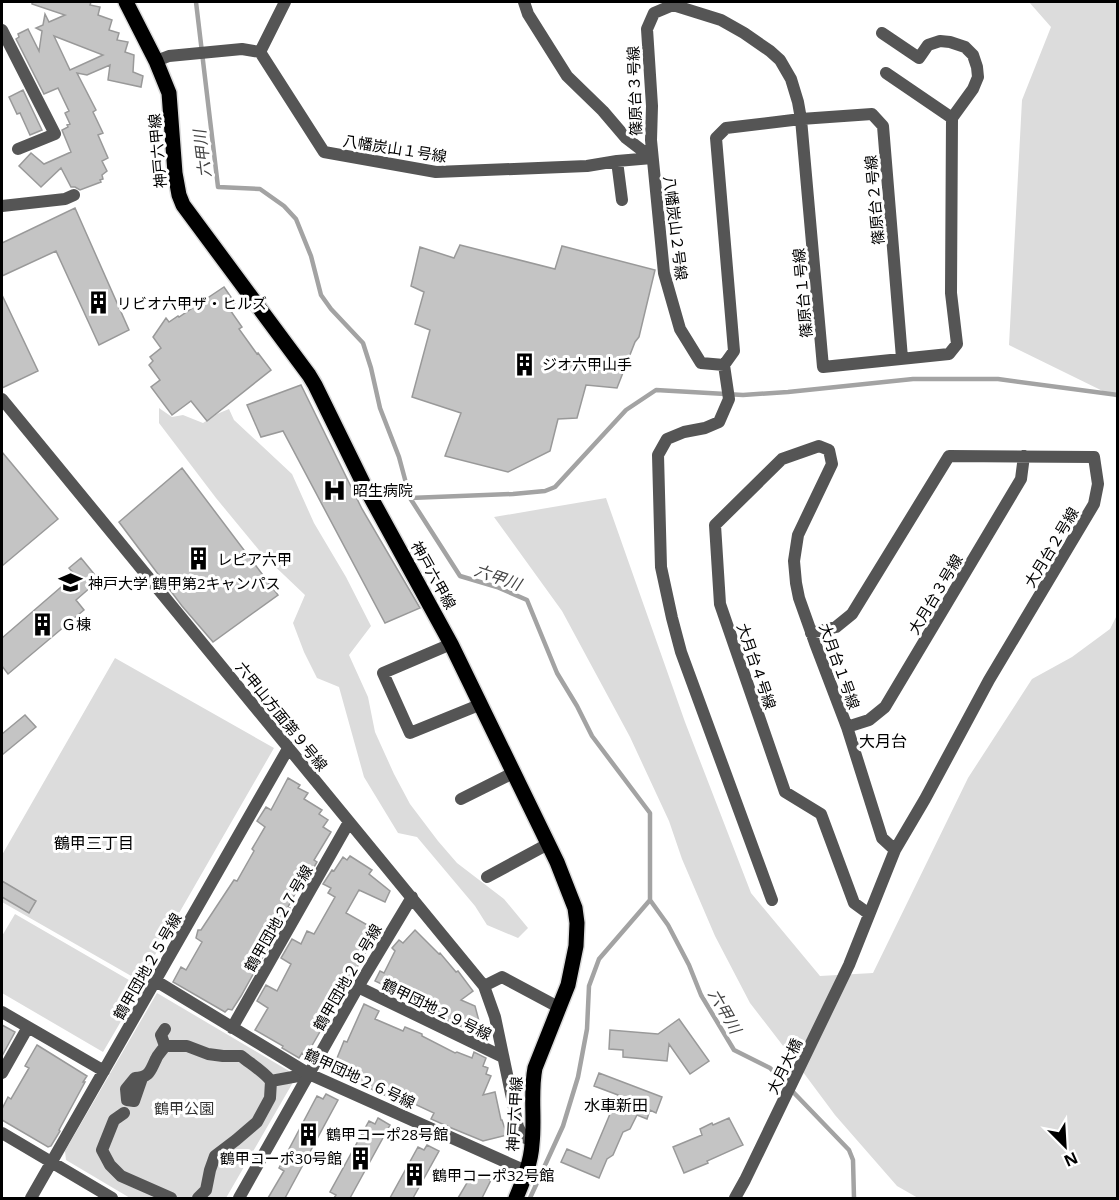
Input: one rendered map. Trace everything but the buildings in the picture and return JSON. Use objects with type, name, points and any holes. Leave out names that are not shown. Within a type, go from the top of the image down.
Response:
[{"type":"main road","name":"神戸六甲線","points":[[126,2],[156,61],[169,93],[178,195],[183,205],[309,375],[368,492],[450,644],[548,844],[575,908],[576,946],[572,968],[560,1008],[533,1077],[531,1156],[516,1198]]},
{"type":"street","points":[[156,61],[183,54],[242,49],[260,52],[285,2]]},
{"type":"street","points":[[524,2],[528,14],[567,76],[603,111],[626,138],[652,158]]},
{"type":"street","name":"篠原台３号線","points":[[652,158],[652,106],[647,29],[654,14],[673,5],[721,20],[770,51],[780,60],[791,79],[801,119]]},
{"type":"street","points":[[2,30],[55,134],[18,149]]},
{"type":"street","points":[[882,33],[919,58],[928,45],[940,41],[964,47],[973,55],[978,77],[973,89],[952,118],[886,74]]},
{"type":"street","name":"八幡炭山１号線","points":[[260,52],[324,152],[436,172],[586,166],[652,158]]},
{"type":"street","name":"篠原台２号線","points":[[801,119],[872,114],[883,126],[902,358]]},
{"type":"street","name":"篠原台１号線","points":[[801,119],[823,367],[949,354],[957,344],[951,293],[952,118]]},
{"type":"street","points":[[772,900],[681,652],[672,618],[662,567],[658,455],[667,439],[684,432],[705,429],[719,422],[729,399],[724,365],[734,351],[716,138],[726,128],[801,119]]},
{"type":"street","name":"八幡炭山２号線","points":[[652,158],[664,273],[680,329],[701,363],[724,365]]},
{"type":"street","points":[[617,161],[622,200]]},
{"type":"street","points":[[2,207],[65,199],[74,195]]},
{"type":"street","name":"六甲山方面第９号線","points":[[2,399],[484,986],[495,1017],[518,1127],[523,1137],[533,1141]]},
{"type":"street","name":"大月台１号線","points":[[819,446],[829,450],[832,464],[798,535],[794,561],[796,583],[811,633],[847,727],[882,838],[895,850]]},
{"type":"street","name":"大月台４号線","points":[[819,446],[782,459],[715,525],[720,604],[785,792],[821,814],[854,903],[869,915]]},
{"type":"street","name":"大月台２号線","points":[[811,633],[836,627],[852,614],[948,456],[1094,457],[1098,484],[1094,504],[988,680],[925,799],[895,850]]},
{"type":"street","name":"大月台３号線","points":[[847,727],[869,720],[885,707],[1021,479],[1024,456]]},
{"type":"street","points":[[450,644],[383,673],[410,734],[479,705]]},
{"type":"street","name":"鶴甲団地２５号線","points":[[32,1198],[289,747]]},
{"type":"street","points":[[461,799],[513,773]]},
{"type":"street","name":"鶴甲団地２７号線","points":[[232,1028],[349,822]]},
{"type":"street","points":[[487,877],[548,844]]},
{"type":"street","points":[[869,915],[895,850]]},
{"type":"street","name":"鶴甲団地２８号線","points":[[239,1198],[411,897]]},
{"type":"street","name":"大月大橋","points":[[735,1198],[746,1180],[849,965],[869,915]]},
{"type":"street","points":[[484,986],[502,977],[560,1008]]},
{"type":"street","name":"鶴甲団地２６号線","points":[[156,981],[309,1074],[526,1172]]},
{"type":"street","name":"鶴甲団地２９号線","points":[[358,987],[503,1057]]},
{"type":"street","points":[[2,1012],[104,1071]]},
{"type":"street","points":[[2,1072],[28,1027]]},
{"type":"street","points":[[165,1029],[161,1035],[165,1046]]},
{"type":"street","points":[[165,1046],[149,1073],[142,1078],[135,1078],[126,1089],[128,1105],[114,1120],[102,1150],[110,1166],[121,1176],[168,1198]]},
{"type":"street","points":[[165,1046],[187,1046],[208,1054],[241,1056],[264,1072],[271,1081],[270,1098],[257,1122],[215,1156],[206,1190],[198,1198]]},
{"type":"street","points":[[271,1081],[309,1074]]},
{"type":"street","points":[[2,1133],[112,1198]]},
{"type":"green space","points":[[1029,2],[1117,2],[1117,398],[1009,345],[1022,100],[1051,27]]},
{"type":"green space","points":[[159,408],[172,417],[183,415],[203,423],[229,409],[234,420],[292,474],[314,523],[346,577],[371,626],[349,655],[368,697],[375,732],[394,774],[410,804],[457,863],[504,899],[528,928],[518,938],[487,925],[475,906],[417,837],[398,833],[364,777],[339,687],[317,678],[304,652],[293,623],[305,595],[263,555],[216,498],[159,423]]},
{"type":"green space","points":[[606,498],[685,722],[751,893],[820,976],[873,973],[968,778],[1032,679],[1072,657],[1110,629],[1117,615],[1117,1198],[918,1198],[897,1186],[835,1115],[750,1003],[715,936],[682,859],[669,821],[630,737],[562,611],[494,517]]},
{"type":"green space","points":[[115,658],[274,748],[140,981],[2,902],[2,855]]},
{"type":"green space","points":[[15,914],[141,987],[103,1052],[2,993],[2,936]]},
{"type":"green space","name":"鶴甲公園","points":[[157,993],[289,1071],[292,1084],[226,1198],[130,1198],[66,1160],[65,1151]]},
{"type":"waterway","name":"六甲川","points":[[196,2],[218,187],[260,189],[284,206],[296,219],[311,256],[321,295],[363,343],[380,408],[399,457],[410,498],[460,576],[497,587],[527,600],[557,673],[592,736],[650,813],[650,900],[668,925],[689,965],[701,995],[734,1050],[770,1068],[849,1150],[853,1160],[854,1198]]},
{"type":"waterway","points":[[410,498],[513,494],[545,491],[555,487],[626,410],[656,390],[743,395],[913,379],[998,379],[1118,395]]},
{"type":"waterway","points":[[530,1198],[563,1126],[578,1077],[587,1029],[589,986],[599,959],[650,900]]},
{"type":"place","name":"リビオ六甲ザ・ヒルズ","points":[[99,303]]},
{"type":"place","name":"ジオ六甲山手","points":[[524,364]]},
{"type":"place","name":"昭生病院","points":[[335,490]]},
{"type":"place","name":"レピア六甲","points":[[199,559]]},
{"type":"place","name":"神戸大学 鶴甲第2キャンパス","points":[[70,583]]},
{"type":"place","name":"Ｇ棟","points":[[43,624]]},
{"type":"place","name":"鶴甲コーポ28号館","points":[[308,1134]]},
{"type":"place","name":"鶴甲コーポ30号館","points":[[360,1158]]},
{"type":"place","name":"鶴甲コーポ32号館","points":[[414,1175]]},
{"type":"district","name":"大月台","points":[[883,741]]},
{"type":"district","name":"鶴甲三丁目","points":[[94,843]]},
{"type":"district","name":"水車新田","points":[[616,1105]]}]
